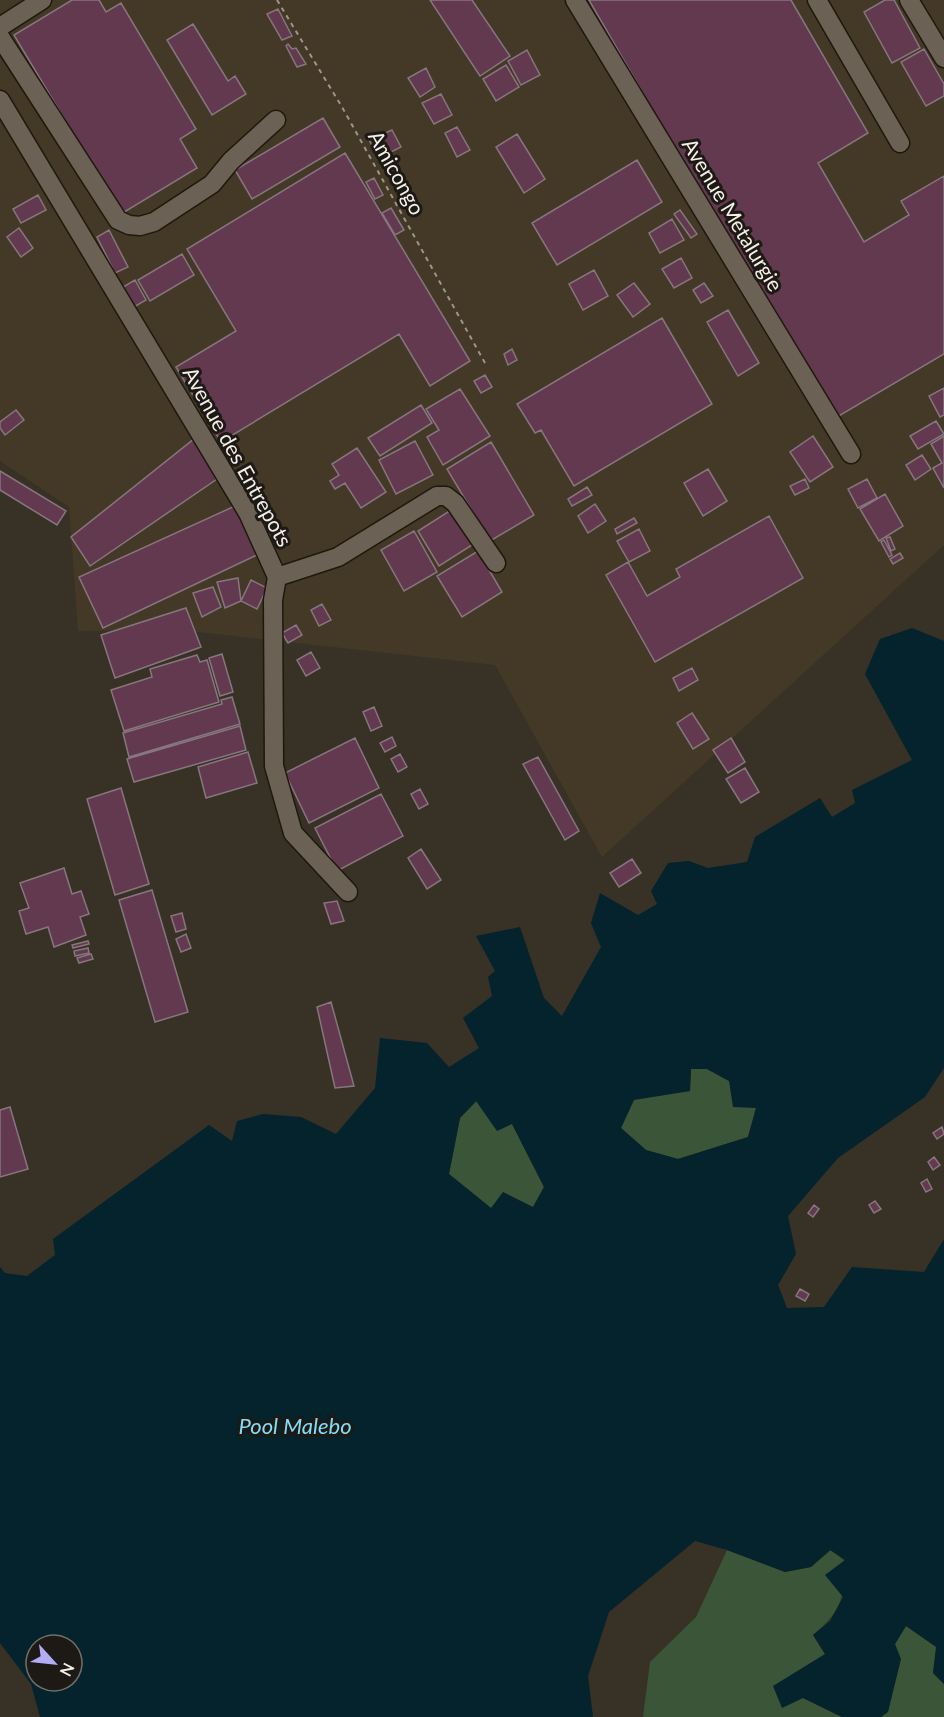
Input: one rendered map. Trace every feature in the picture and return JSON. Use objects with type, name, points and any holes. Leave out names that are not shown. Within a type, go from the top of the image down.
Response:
[{"type":"street","points":[[0,27],[42,0]]},
{"type":"street","name":"Avenue Metalurgie","points":[[575,0],[851,454]]},
{"type":"street","points":[[909,0],[944,58]]},
{"type":"street","points":[[823,2],[900,143]]},
{"type":"street","points":[[0,37],[118,220],[129,225],[140,226],[154,222],[212,184],[231,161],[276,120]]},
{"type":"street","name":"Avenue des Entrepots","points":[[0,100],[248,513],[277,577],[273,600],[274,766],[293,833],[348,892]]},
{"type":"street","points":[[277,577],[338,557],[437,496],[446,496],[455,503],[496,563]]},
{"type":"path","name":"Amicongo","points":[[277,0],[342,107],[484,363]]},
{"type":"shaded area","points":[[0,0],[944,0],[944,545],[602,857],[495,665],[180,630],[78,631],[69,507],[0,461]]},
{"type":"green space","points":[[691,1069],[707,1069],[729,1081],[756,1108],[748,1137],[678,1159],[646,1150],[621,1128],[634,1099],[690,1091]]},
{"type":"green space","points":[[477,1101],[512,1124],[544,1187],[533,1207],[491,1208],[449,1174],[460,1118]]},
{"type":"green space","points":[[727,1550],[785,1572],[811,1567],[831,1550],[845,1561],[844,1585],[840,1603],[831,1618],[813,1635],[825,1654],[803,1698],[842,1717],[643,1717],[650,1662],[696,1617]]},
{"type":"green space","points":[[906,1626],[937,1647],[933,1673],[944,1684],[944,1717],[881,1717],[888,1711],[895,1644]]},
{"type":"water","name":"Pool Malebo","points":[[912,628],[944,641],[944,1068],[925,1097],[838,1158],[788,1216],[796,1254],[778,1285],[787,1308],[824,1307],[852,1267],[924,1272],[944,1239],[944,1684],[933,1673],[936,1647],[906,1626],[895,1644],[901,1659],[888,1712],[881,1717],[842,1717],[803,1698],[782,1708],[773,1686],[825,1654],[813,1635],[830,1621],[843,1597],[825,1575],[845,1560],[830,1550],[811,1567],[785,1572],[727,1550],[695,1541],[609,1612],[588,1676],[593,1717],[40,1717],[33,1693],[84,1693],[84,1633],[24,1633],[24,1675],[0,1643],[0,1267],[5,1273],[27,1276],[55,1255],[53,1239],[209,1125],[232,1141],[237,1121],[263,1114],[301,1117],[336,1134],[375,1088],[380,1038],[427,1043],[449,1067],[479,1048],[463,1018],[492,996],[488,977],[495,971],[476,936],[520,927],[544,998],[562,1016],[601,947],[591,923],[600,893],[638,915],[657,904],[651,891],[668,863],[689,861],[708,868],[747,862],[755,837],[820,798],[832,817],[855,803],[852,790],[912,760],[865,674],[880,639]],"holes":[[[691,1069],[707,1069],[729,1081],[733,1107],[756,1108],[748,1137],[678,1159],[646,1150],[621,1128],[634,1100],[690,1091]],[[476,1101],[497,1131],[512,1124],[544,1187],[533,1207],[503,1192],[491,1208],[449,1174],[460,1118]]]},
{"type":"building","points":[[72,0],[99,0],[106,12],[121,3],[196,129],[180,139],[197,168],[121,214],[14,35]]},
{"type":"building","points":[[430,0],[472,0],[510,56],[480,76]]},
{"type":"building","points":[[589,0],[791,0],[868,133],[818,163],[864,242],[909,215],[901,201],[944,176],[944,354],[832,420]]},
{"type":"building","points":[[885,0],[894,0],[920,48],[892,63],[864,12]]},
{"type":"building","points":[[278,9],[292,36],[282,40],[267,14]]},
{"type":"building","points":[[193,24],[228,81],[235,76],[246,94],[212,115],[167,40]]},
{"type":"building","points":[[288,44],[292,49],[296,48],[306,64],[297,67],[286,46]]},
{"type":"building","points":[[924,49],[944,84],[944,96],[926,106],[901,62]]},
{"type":"building","points":[[527,50],[540,75],[521,85],[508,61]]},
{"type":"building","points":[[506,65],[519,87],[496,101],[483,79]]},
{"type":"building","points":[[426,68],[435,87],[420,97],[408,78]]},
{"type":"building","points":[[441,94],[452,115],[434,124],[422,103]]},
{"type":"building","points":[[323,118],[340,147],[252,199],[235,170]]},
{"type":"building","points":[[457,127],[470,150],[457,157],[445,133]]},
{"type":"building","points":[[392,130],[401,147],[379,158],[369,140]]},
{"type":"building","points":[[517,134],[545,179],[524,193],[496,147]]},
{"type":"building","points":[[345,153],[470,361],[430,386],[399,334],[221,442],[176,367],[236,331],[187,249]]},
{"type":"building","points":[[637,160],[662,202],[557,265],[532,223]]},
{"type":"building","points":[[374,178],[383,195],[375,199],[366,182]]},
{"type":"building","points":[[38,195],[46,210],[21,223],[13,209]]},
{"type":"building","points":[[391,208],[404,230],[395,235],[382,213]]},
{"type":"building","points":[[680,210],[697,234],[691,238],[674,214]]},
{"type":"building","points":[[672,219],[684,240],[660,253],[649,233]]},
{"type":"building","points":[[19,228],[33,248],[21,257],[7,237]]},
{"type":"building","points":[[109,230],[128,267],[115,273],[97,237]]},
{"type":"building","points":[[182,254],[194,275],[150,301],[138,280]]},
{"type":"building","points":[[681,258],[692,278],[674,288],[662,269]]},
{"type":"building","points":[[594,270],[608,296],[583,310],[569,284]]},
{"type":"building","points":[[135,280],[146,300],[134,307],[123,287]]},
{"type":"building","points":[[634,283],[650,304],[633,317],[617,295]]},
{"type":"building","points":[[704,283],[713,296],[701,303],[693,290]]},
{"type":"building","points":[[728,310],[759,363],[738,376],[707,322]]},
{"type":"building","points":[[662,318],[712,404],[574,486],[541,430],[535,433],[517,404]]},
{"type":"building","points":[[512,349],[517,360],[508,365],[504,354]]},
{"type":"building","points":[[485,375],[492,387],[481,393],[474,381]]},
{"type":"building","points":[[944,388],[944,415],[940,417],[929,396]]},
{"type":"building","points":[[460,389],[490,436],[443,465],[427,437],[439,430],[426,409]]},
{"type":"building","points":[[421,405],[432,423],[380,456],[368,438]]},
{"type":"building","points":[[16,410],[24,420],[5,435],[0,428],[0,422]]},
{"type":"building","points":[[936,421],[944,434],[918,449],[910,436]]},
{"type":"building","points":[[813,436],[833,467],[810,482],[790,452]]},
{"type":"building","points":[[944,436],[944,488],[933,468],[942,463],[931,444]]},
{"type":"building","points":[[194,439],[217,479],[90,566],[71,537]]},
{"type":"building","points":[[415,441],[433,475],[396,494],[379,460]]},
{"type":"building","points":[[491,442],[534,515],[490,541],[447,469]]},
{"type":"building","points":[[357,448],[386,492],[361,508],[345,483],[335,489],[330,481],[339,475],[332,464]]},
{"type":"building","points":[[922,455],[931,469],[915,480],[906,465]]},
{"type":"building","points":[[708,469],[727,501],[703,516],[684,483]]},
{"type":"building","points":[[0,471],[66,511],[57,525],[0,490]]},
{"type":"building","points":[[805,479],[809,488],[795,495],[790,486]]},
{"type":"building","points":[[867,479],[877,498],[858,508],[848,489]]},
{"type":"building","points":[[587,487],[592,495],[572,506],[568,499]]},
{"type":"building","points":[[885,494],[903,526],[879,541],[860,509]]},
{"type":"building","points":[[595,504],[606,521],[588,533],[578,516]]},
{"type":"building","points":[[235,506],[261,553],[103,628],[79,577]]},
{"type":"building","points":[[451,510],[472,545],[439,566],[418,531]]},
{"type":"building","points":[[769,516],[803,578],[655,662],[606,575],[628,562],[647,596],[680,577],[676,569]]},
{"type":"building","points":[[634,518],[637,523],[617,534],[615,529]]},
{"type":"building","points":[[639,529],[650,551],[629,562],[617,541]]},
{"type":"building","points":[[414,531],[437,572],[404,591],[381,550]]},
{"type":"building","points":[[890,537],[895,549],[891,551],[886,538]]},
{"type":"building","points":[[884,540],[892,555],[889,557],[881,542]]},
{"type":"building","points":[[478,551],[502,592],[462,617],[437,576]]},
{"type":"building","points":[[900,553],[903,558],[893,564],[890,559]]},
{"type":"building","points":[[238,578],[241,601],[225,608],[217,582]]},
{"type":"building","points":[[251,580],[267,588],[257,609],[241,601]]},
{"type":"building","points":[[213,587],[221,607],[202,617],[193,593]]},
{"type":"building","points":[[322,604],[331,620],[319,626],[311,610]]},
{"type":"building","points":[[186,608],[201,647],[115,678],[101,635]]},
{"type":"building","points":[[296,625],[302,635],[288,643],[282,633]]},
{"type":"building","points":[[311,652],[320,668],[306,676],[297,660]]},
{"type":"building","points":[[222,654],[233,692],[220,696],[209,658]]},
{"type":"building","points":[[197,655],[200,662],[207,660],[219,702],[124,731],[111,690],[152,677],[150,669]]},
{"type":"building","points":[[692,668],[698,680],[679,691],[673,678]]},
{"type":"building","points":[[232,697],[240,724],[129,757],[123,733],[222,704],[221,700]]},
{"type":"building","points":[[374,707],[382,726],[371,731],[363,712]]},
{"type":"building","points":[[692,713],[709,739],[693,749],[677,723]]},
{"type":"building","points":[[240,726],[246,750],[134,782],[127,759]]},
{"type":"building","points":[[392,737],[396,746],[385,752],[380,743]]},
{"type":"building","points":[[355,738],[379,788],[309,823],[285,773]]},
{"type":"building","points":[[731,738],[745,762],[728,773],[713,750]]},
{"type":"building","points":[[248,752],[257,783],[206,798],[198,767]]},
{"type":"building","points":[[400,754],[407,767],[398,772],[391,759]]},
{"type":"building","points":[[538,757],[579,831],[565,840],[523,764]]},
{"type":"building","points":[[745,768],[759,792],[741,803],[726,779]]},
{"type":"building","points":[[121,788],[149,884],[115,895],[87,799]]},
{"type":"building","points":[[420,789],[428,804],[419,809],[411,794]]},
{"type":"building","points":[[381,794],[403,836],[337,871],[315,828]]},
{"type":"building","points":[[421,849],[441,880],[427,889],[408,858]]},
{"type":"building","points":[[632,859],[641,873],[619,887],[610,873]]},
{"type":"building","points":[[64,868],[72,894],[81,891],[89,914],[80,917],[86,935],[54,947],[48,927],[26,934],[19,911],[29,908],[20,883]]},
{"type":"building","points":[[152,890],[188,1012],[155,1022],[119,900]]},
{"type":"building","points":[[337,901],[344,921],[331,924],[324,903]]},
{"type":"building","points":[[182,913],[186,929],[176,932],[171,916]]},
{"type":"building","points":[[186,934],[191,948],[181,952],[176,939]]},
{"type":"building","points":[[88,941],[89,944],[73,948],[72,945]]},
{"type":"building","points":[[88,948],[89,953],[75,956],[74,951]]},
{"type":"building","points":[[91,954],[93,959],[79,963],[77,958]]},
{"type":"building","points":[[331,1002],[354,1086],[335,1088],[317,1007]]},
{"type":"building","points":[[10,1107],[28,1169],[0,1177],[0,1110]]},
{"type":"building","points":[[942,1127],[944,1134],[937,1139],[933,1133]]},
{"type":"building","points":[[934,1157],[940,1165],[933,1170],[928,1162]]},
{"type":"building","points":[[927,1179],[932,1189],[926,1192],[921,1183]]},
{"type":"building","points":[[875,1201],[881,1209],[874,1213],[869,1205]]},
{"type":"building","points":[[814,1205],[819,1209],[813,1217],[808,1213]]},
{"type":"building","points":[[800,1289],[809,1294],[805,1301],[796,1296]]}]
